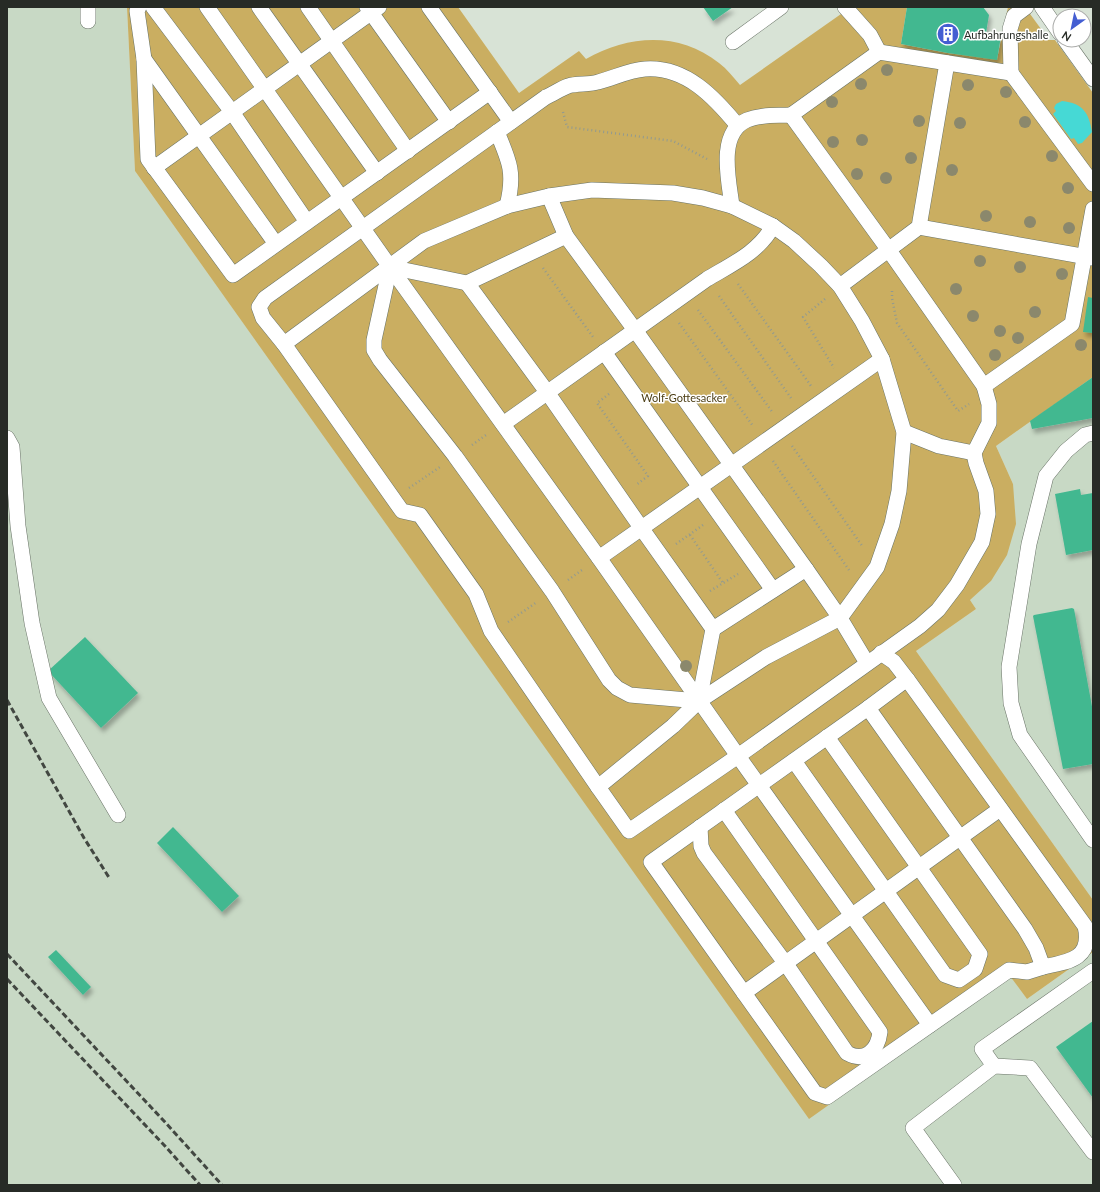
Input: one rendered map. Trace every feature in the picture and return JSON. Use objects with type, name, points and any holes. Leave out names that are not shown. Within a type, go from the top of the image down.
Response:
[{"type":"lane","points":[[139,7],[137,11],[144,59],[148,159],[233,275],[490,92]]},
{"type":"lane","points":[[152,7],[232,112],[307,222]]},
{"type":"lane","points":[[207,7],[390,267],[599,558],[851,916],[930,1025]]},
{"type":"lane","points":[[259,7],[377,173]]},
{"type":"lane","points":[[308,7],[408,151]]},
{"type":"lane","points":[[429,7],[511,122]]},
{"type":"lane","points":[[732,42],[781,7]]},
{"type":"lane","points":[[845,7],[870,35],[879,52]]},
{"type":"lane","points":[[1026,7],[1014,16],[1010,29],[1011,74],[1093,184]]},
{"type":"lane","points":[[1042,7],[1052,21]]},
{"type":"lane","points":[[154,168],[332,41],[373,9],[449,122]]},
{"type":"lane","points":[[1071,48],[1093,80]]},
{"type":"lane","points":[[732,206],[728,167],[728,145],[738,126],[747,120],[758,117],[791,115],[879,52],[1011,74]]},
{"type":"lane","points":[[144,59],[276,244]]},
{"type":"lane","points":[[840,286],[919,227],[947,63]]},
{"type":"lane","points":[[738,126],[721,105],[704,89],[687,78],[668,70],[646,69],[597,82],[569,86],[546,98],[511,122],[265,298],[259,307],[263,318],[284,344],[402,511],[420,515],[476,594],[491,632],[629,831],[738,756],[920,626],[938,610],[957,585],[982,542],[988,514],[986,491],[974,453],[989,423],[989,404],[985,389],[888,249],[791,115]]},
{"type":"lane","points":[[497,132],[506,151],[512,173],[511,190],[507,206]]},
{"type":"lane","points":[[284,344],[424,241],[507,206],[549,196],[592,190],[637,191],[673,194],[696,197],[732,206],[774,226],[794,241],[840,286],[862,321],[882,359],[904,432],[899,491],[892,524],[877,567],[840,618],[766,657],[699,701],[673,726],[598,787]]},
{"type":"lane","points":[[549,196],[566,236],[806,569],[840,618],[867,663]]},
{"type":"lane","points":[[985,389],[1072,324],[1089,257],[1093,209]]},
{"type":"lane","points":[[503,424],[707,279],[743,258],[769,235],[774,226]]},
{"type":"lane","points":[[919,227],[1089,257]]},
{"type":"lane","points":[[390,267],[467,283],[566,236]]},
{"type":"lane","points":[[390,267],[376,331],[374,350],[380,360],[455,456],[552,591],[609,680],[617,688],[630,695],[699,701]]},
{"type":"lane","points":[[467,283],[547,392],[619,497],[713,629]]},
{"type":"lane","points":[[604,352],[753,564],[773,590]]},
{"type":"lane","points":[[599,558],[882,359]]},
{"type":"lane","points":[[904,432],[938,446],[974,453]]},
{"type":"lane","points":[[1093,433],[1085,435],[1066,452],[1046,476],[1029,544],[1009,667],[1011,703],[1020,736],[1093,840]]},
{"type":"lane","points":[[7,438],[12,447],[18,526],[32,623],[49,698],[118,815]]},
{"type":"lane","points":[[699,701],[713,629],[806,569]]},
{"type":"lane","points":[[881,653],[894,662],[907,679],[1085,926],[1087,935],[1086,944],[1082,952],[1076,958],[1068,962],[1028,972],[1009,970],[827,1097],[815,1093],[651,862],[827,738],[907,679]]},
{"type":"lane","points":[[868,708],[1025,929],[1036,948],[1043,968]]},
{"type":"lane","points":[[794,761],[945,975],[959,980],[975,969],[980,954],[827,738]]},
{"type":"lane","points":[[744,993],[1000,809]]},
{"type":"lane","points":[[700,827],[701,846],[704,852],[786,964],[847,1052],[853,1056],[862,1056],[870,1052],[875,1048],[879,1040],[880,1032],[817,940],[724,810]]},
{"type":"lane","points":[[994,1066],[982,1049],[1093,971]]},
{"type":"lane","points":[[954,1185],[913,1128],[994,1066],[1030,1068],[1093,1152]]},
{"type":"path","points":[[558,92],[567,127],[673,141],[708,160],[728,167]]},
{"type":"path","points":[[532,252],[604,352]]},
{"type":"path","points":[[727,268],[822,401]]},
{"type":"path","points":[[901,268],[892,281],[892,298],[897,323],[958,411],[985,389]]},
{"type":"path","points":[[707,279],[795,403],[801,416]]},
{"type":"path","points":[[840,286],[803,317],[844,385]]},
{"type":"path","points":[[668,307],[756,430],[761,444],[862,588]]},
{"type":"path","points":[[619,497],[648,476],[597,403],[626,383]]},
{"type":"path","points":[[660,555],[718,514]]},
{"type":"path","points":[[690,535],[723,583]]},
{"type":"path","points":[[491,632],[514,619],[599,558]]},
{"type":"path","points":[[694,602],[753,564]]},
{"type":"shaded area","points":[[7,7],[127,7],[135,171],[809,1118],[1010,975],[1027,999],[1093,952],[1093,1185],[7,1185]]},
{"type":"shaded area","points":[[1093,377],[1093,900],[916,651],[976,609],[970,600],[991,581],[1013,484],[996,446]]},
{"type":"green space","name":"Wolf-Gottesacker","points":[[127,7],[458,7],[519,93],[579,51],[586,59],[619,45],[636,41],[653,40],[670,41],[704,53],[722,65],[740,85],[851,7],[907,7],[901,44],[948,53],[997,59],[1008,7],[1025,7],[1049,40],[1052,40],[1052,48],[1061,48],[1093,93],[1093,377],[996,446],[1013,484],[1016,524],[1007,555],[991,581],[970,600],[976,609],[916,651],[1093,900],[1093,952],[1027,999],[1010,976],[809,1119],[135,171]]},
{"type":"water","points":[[1062,101],[1075,104],[1087,114],[1092,132],[1082,143],[1078,144],[1074,138],[1071,139],[1053,114],[1056,111],[1054,108],[1056,104]]},
{"type":"building","points":[[703,7],[733,7],[713,21]]},
{"type":"building","name":"Aufbahrungshalle","points":[[907,7],[983,7],[989,15],[986,33],[1001,36],[997,60],[901,44]]},
{"type":"building","points":[[1088,297],[1093,298],[1093,333],[1083,332]]},
{"type":"building","points":[[1093,377],[1093,418],[1032,429],[1030,421]]},
{"type":"building","points":[[1080,489],[1081,495],[1093,493],[1093,550],[1066,555],[1055,494]]},
{"type":"building","points":[[1072,608],[1074,609],[1093,712],[1093,764],[1063,769],[1033,616]]},
{"type":"building","points":[[85,637],[138,693],[101,728],[48,671]]},
{"type":"building","points":[[173,827],[239,896],[222,912],[157,843]]},
{"type":"building","points":[[56,950],[91,987],[83,995],[48,957]]},
{"type":"building","points":[[1093,1021],[1093,1098],[1056,1047]]},
{"type":"railway","points":[[7,700],[84,838],[110,879]]},
{"type":"railway","points":[[7,954],[222,1185]]},
{"type":"railway","points":[[7,979],[200,1185]]},
{"type":"place","name":"Aufbahrungshalle","points":[[948,34]]}]
